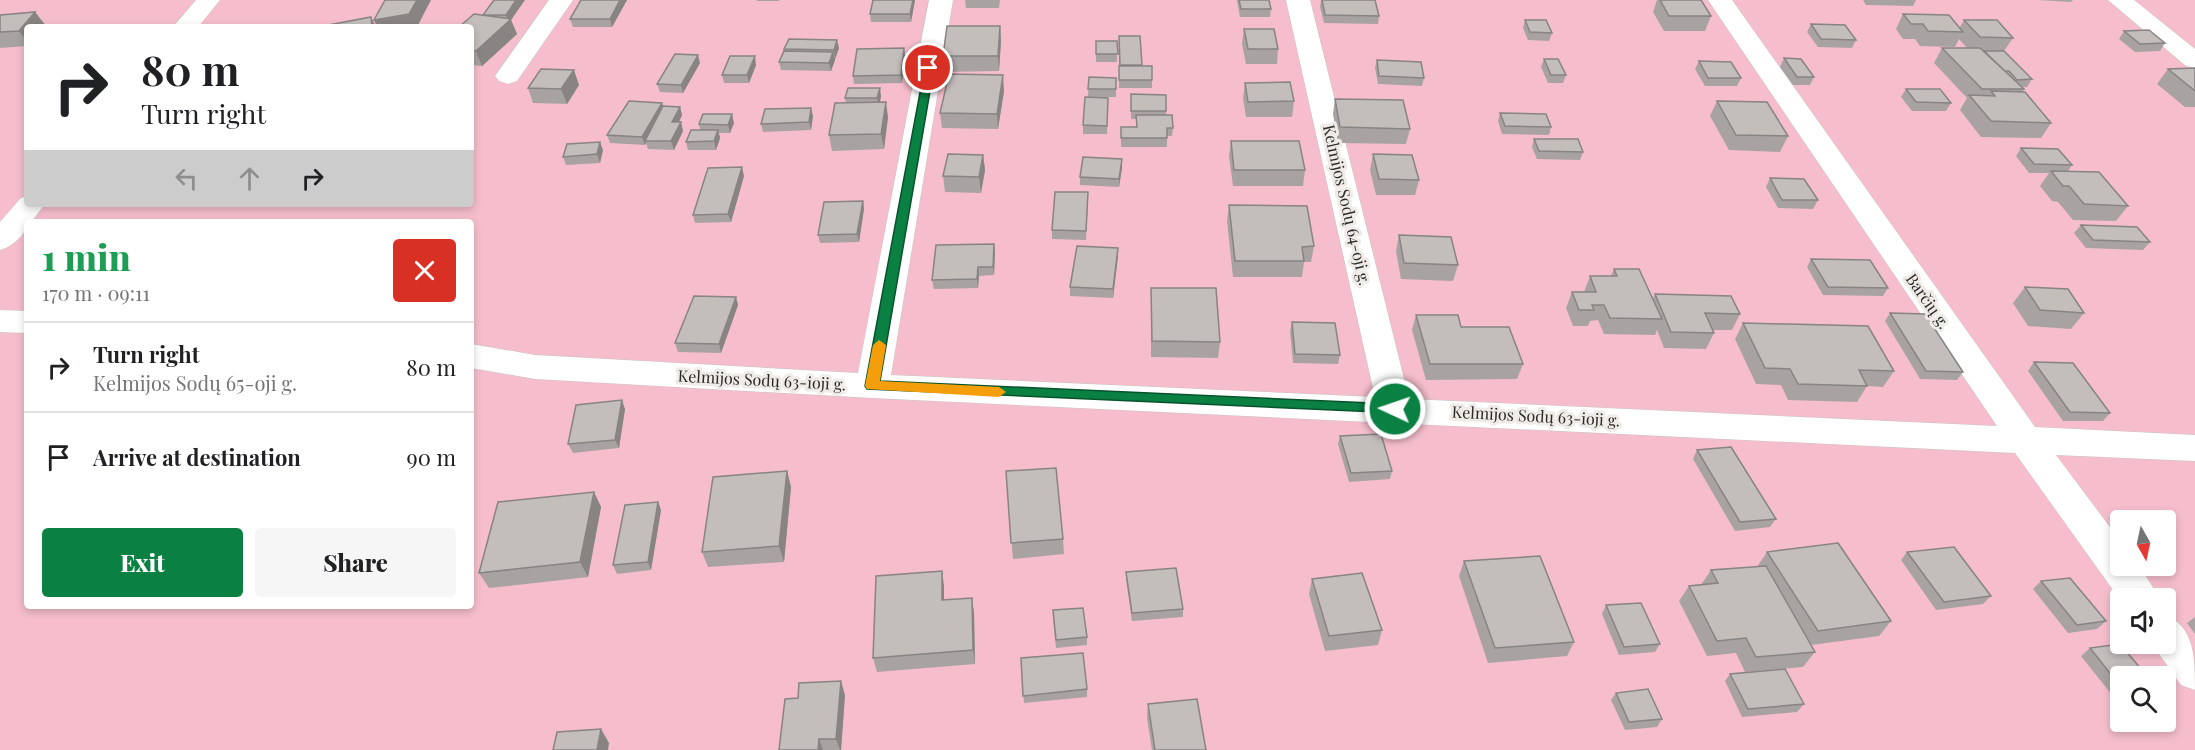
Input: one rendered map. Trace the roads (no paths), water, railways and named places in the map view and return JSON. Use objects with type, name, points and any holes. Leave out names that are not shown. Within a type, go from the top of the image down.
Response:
[{"type":"street","points":[[188,24],[208,0]]},
{"type":"street","points":[[508,76],[561,0]]},
{"type":"street","points":[[872,386],[941,0]]},
{"type":"street","name":"Kelmijos Sodų 64-oji g.","points":[[1298,0],[1395,409]]},
{"type":"street","name":"Barčių g.","points":[[1720,0],[2026,441],[2134,588]]},
{"type":"street","points":[[2120,0],[2195,61]]},
{"type":"street","points":[[0,241],[28,207]]},
{"type":"street","points":[[0,321],[24,322]]},
{"type":"street","name":"Kelmijos Sodų 63-ioji g.","points":[[474,357],[535,367],[872,386],[2195,448]]},
{"type":"street","points":[[2176,646],[2195,672]]}]
